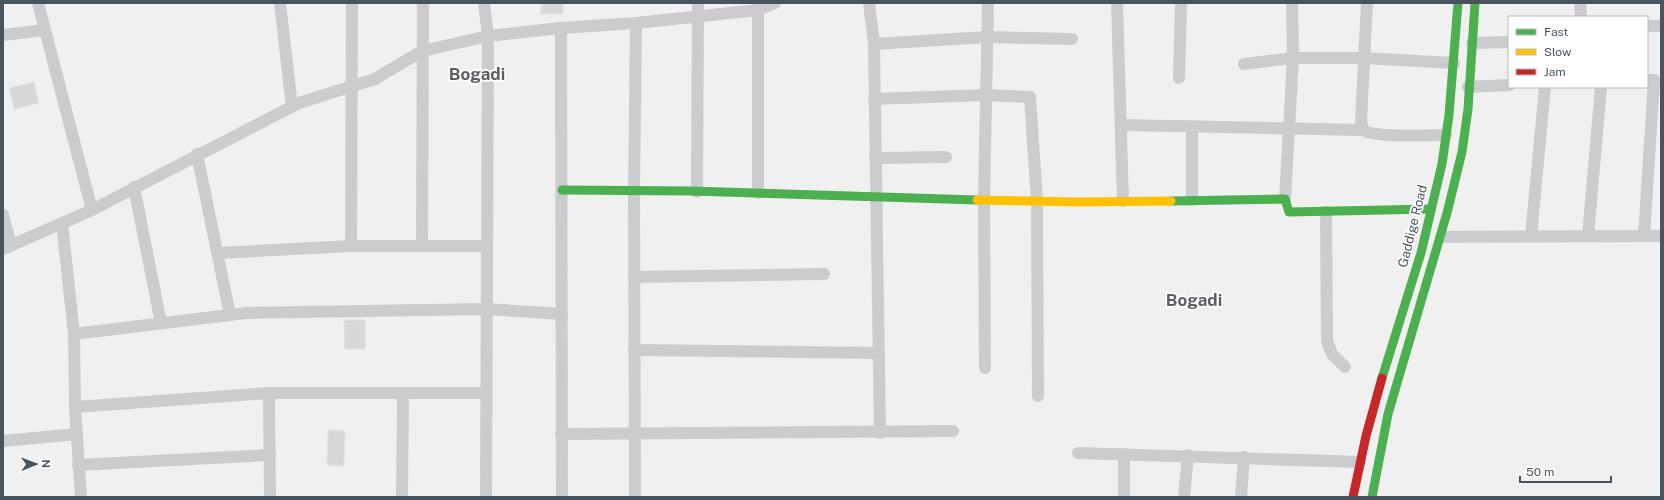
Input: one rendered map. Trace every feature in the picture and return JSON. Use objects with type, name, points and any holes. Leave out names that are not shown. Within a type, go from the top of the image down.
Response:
[{"type":"main road","name":"Gaddige Road","points":[[1353,497],[1360,462],[1395,332],[1421,253],[1430,209],[1442,164],[1454,63],[1458,3]]},
{"type":"main road","points":[[1372,497],[1375,475],[1394,389],[1406,345],[1441,237],[1458,171],[1465,127],[1475,3]]},
{"type":"main road","points":[[562,190],[634,190],[1037,201],[1285,199],[1288,212],[1430,209]]},
{"type":"street","points":[[38,3],[92,210]]},
{"type":"street","points":[[280,3],[292,107]]},
{"type":"street","points":[[351,246],[352,3]]},
{"type":"street","points":[[422,245],[423,3]]},
{"type":"street","points":[[484,3],[488,36],[486,497]]},
{"type":"street","points":[[697,192],[698,3]]},
{"type":"street","points":[[3,215],[7,248],[92,210],[197,154],[292,107],[375,78],[422,51],[488,36],[698,16],[775,3]]},
{"type":"street","points":[[869,3],[874,44],[880,433]]},
{"type":"street","points":[[985,368],[984,199],[986,37],[988,3]]},
{"type":"street","points":[[1117,3],[1123,201]]},
{"type":"street","points":[[1179,78],[1181,3]]},
{"type":"street","points":[[1285,199],[1293,58],[1292,3]]},
{"type":"street","points":[[1363,130],[1361,121],[1363,58],[1367,3]]},
{"type":"street","points":[[1580,3],[1581,16]]},
{"type":"street","points":[[758,6],[758,193]]},
{"type":"street","points":[[635,497],[634,190],[636,23]]},
{"type":"street","points":[[1648,26],[1661,26]]},
{"type":"street","points":[[561,28],[562,497]]},
{"type":"street","points":[[3,36],[45,30]]},
{"type":"street","points":[[874,44],[986,37],[1072,39]]},
{"type":"street","points":[[1472,42],[1508,42]]},
{"type":"street","points":[[1244,64],[1293,58],[1363,58],[1454,63]]},
{"type":"street","points":[[1644,236],[1657,97],[1654,80],[1648,80]]},
{"type":"street","points":[[1468,87],[1508,85]]},
{"type":"street","points":[[1531,236],[1545,88]]},
{"type":"street","points":[[1588,236],[1601,88]]},
{"type":"street","points":[[874,99],[985,95],[1030,97],[1037,201],[1038,396]]},
{"type":"street","points":[[1121,125],[1363,130],[1379,134],[1446,135]]},
{"type":"street","points":[[1192,126],[1192,200]]},
{"type":"street","points":[[197,154],[230,315]]},
{"type":"street","points":[[875,158],[946,157]]},
{"type":"street","points":[[134,187],[161,323]]},
{"type":"street","points":[[1326,212],[1326,341],[1332,354],[1345,367]]},
{"type":"street","points":[[62,223],[74,334],[76,434],[81,497]]},
{"type":"street","points":[[1441,237],[1661,236]]},
{"type":"street","points":[[218,253],[351,246],[487,246]]},
{"type":"street","points":[[634,277],[824,274]]},
{"type":"street","points":[[74,334],[246,313],[487,309],[562,314]]},
{"type":"street","points":[[634,350],[879,353]]},
{"type":"street","points":[[402,393],[402,497]]},
{"type":"street","points":[[75,407],[270,394],[486,393]]},
{"type":"street","points":[[270,394],[270,497]]},
{"type":"street","points":[[561,434],[880,433],[953,431]]},
{"type":"street","points":[[3,441],[76,434]]},
{"type":"street","points":[[1078,453],[1188,455],[1360,462]]},
{"type":"street","points":[[1124,454],[1124,497]]},
{"type":"street","points":[[78,465],[270,455]]},
{"type":"street","points":[[1184,497],[1188,455]]},
{"type":"street","points":[[1241,497],[1244,457]]},
{"type":"building","points":[[542,3],[563,3],[563,14],[540,14]]},
{"type":"building","points":[[34,82],[39,103],[14,109],[9,88]]},
{"type":"building","points":[[344,320],[365,320],[365,349],[345,349]]},
{"type":"building","points":[[328,430],[345,431],[344,466],[327,465]]},
{"type":"traffic: fast","points":[[1382,378],[1421,253],[1442,164],[1449,115],[1458,3]]},
{"type":"traffic: fast","points":[[1372,497],[1388,414],[1447,213],[1462,152],[1468,109],[1475,3]]},
{"type":"traffic: fast","points":[[562,190],[690,191],[977,200]]},
{"type":"traffic: fast","points":[[1171,201],[1285,199],[1289,212],[1430,209]]},
{"type":"traffic: slow","points":[[977,200],[1077,202],[1171,201]]},
{"type":"traffic: jam","points":[[1353,497],[1366,436],[1382,378]]},
{"type":"district","name":"Bogadi","points":[[477,74]]},
{"type":"district","name":"Bogadi","points":[[1194,300]]}]
